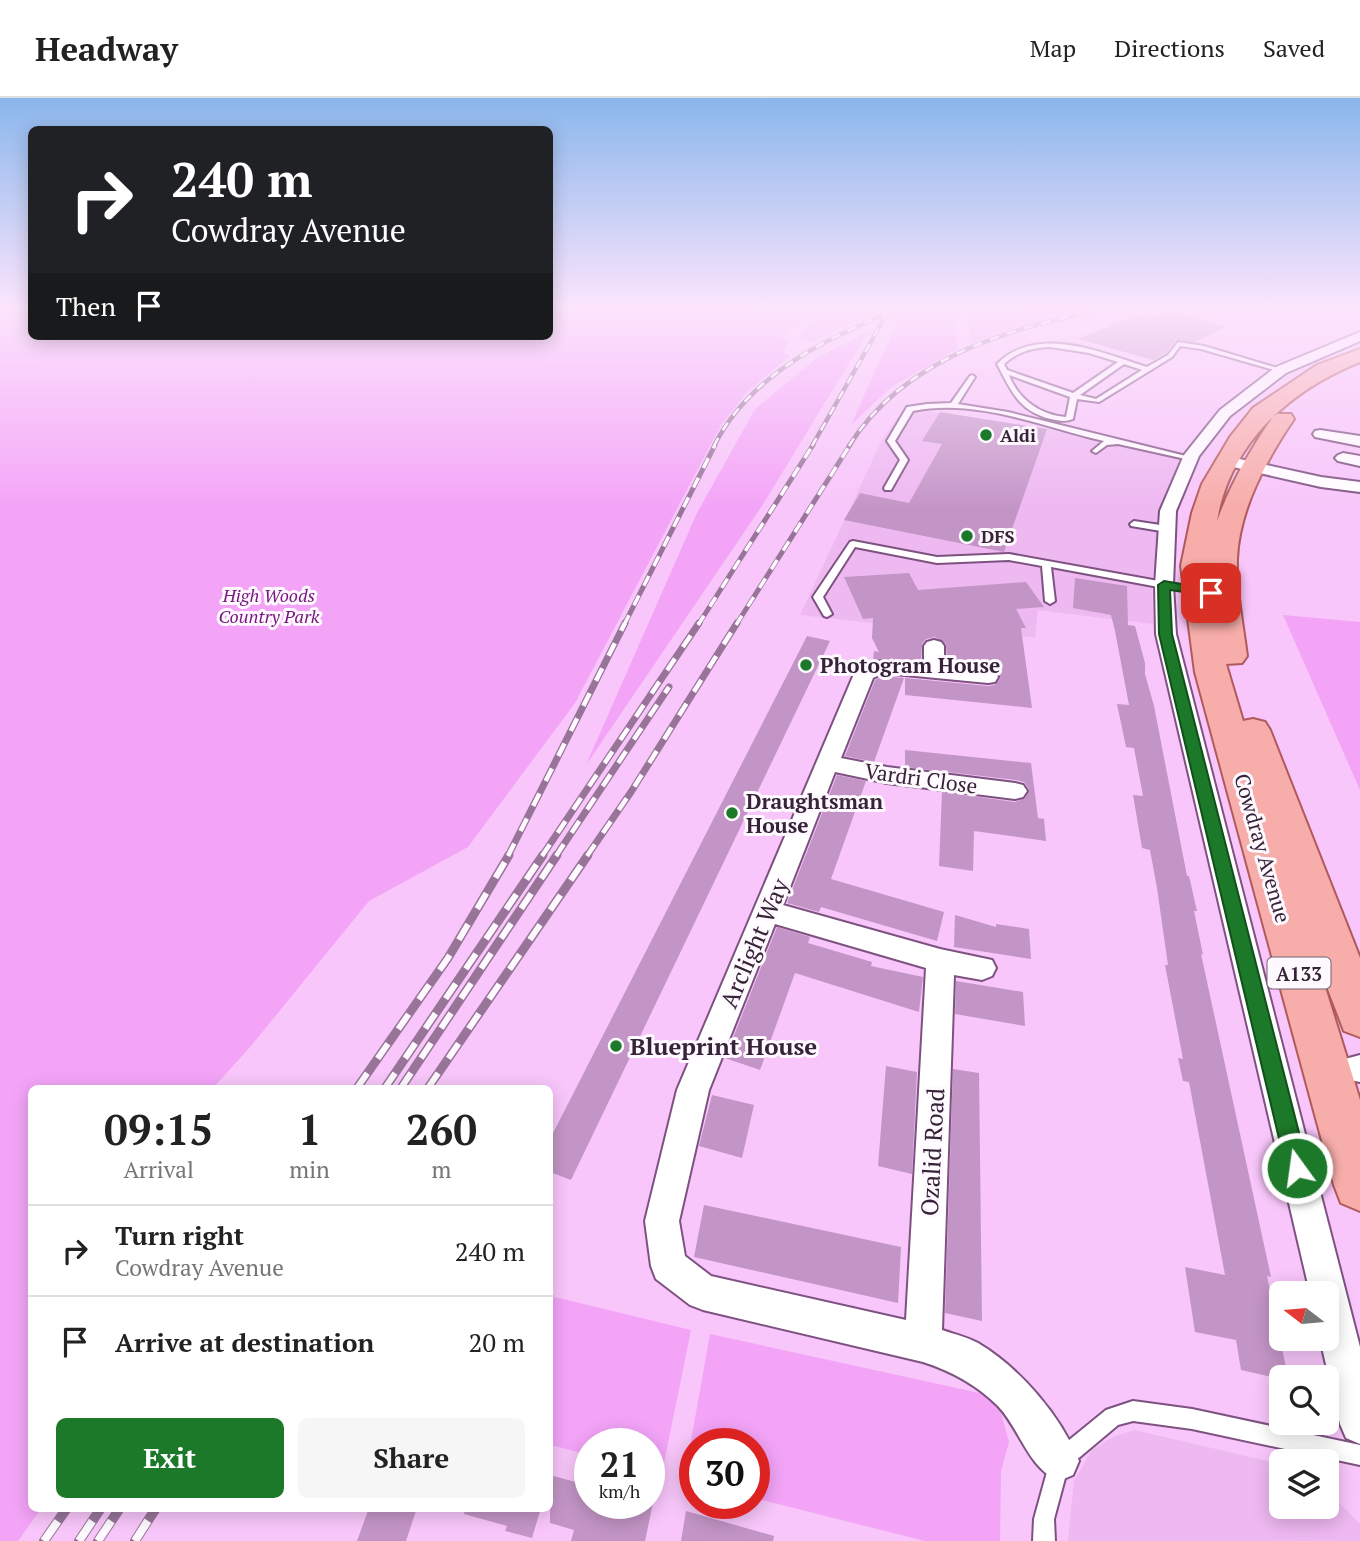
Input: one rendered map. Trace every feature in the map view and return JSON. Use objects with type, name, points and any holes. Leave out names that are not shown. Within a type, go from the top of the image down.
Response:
[{"type":"main road","name":"Cowdray Avenue","points":[[1240,464],[1261,413],[1288,379],[1305,374]]},
{"type":"main road","name":"Cowdray Avenue","points":[[1320,374],[1269,438],[1240,464],[1205,513],[1195,566],[1211,592],[1233,676],[1359,1012]]},
{"type":"main road","name":"Cowdray Avenue","points":[[1211,592],[1211,672],[1349,1069],[1360,1185]]},
{"type":"street","name":"Cowdray Avenue","points":[[1291,374],[1288,379],[1266,382],[1225,413],[1190,458],[1168,511],[1164,585],[1166,634],[1360,1424]]},
{"type":"street","points":[[1266,382],[1288,379]]},
{"type":"street","points":[[1320,434],[1360,441]]},
{"type":"street","points":[[1343,458],[1360,461]]},
{"type":"street","points":[[1240,464],[1329,484],[1360,487]]},
{"type":"street","points":[[1164,585],[1211,592]]},
{"type":"street","points":[[934,646],[934,672]]},
{"type":"street","name":"Arclight Way","points":[[988,677],[882,667],[864,674],[693,1090],[662,1221],[670,1266],[703,1292],[923,1343],[964,1356],[1012,1393],[1059,1461]]},
{"type":"street","name":"Vardri Close","points":[[828,763],[987,796],[1015,791]]},
{"type":"street","points":[[768,911],[940,961],[982,968]]},
{"type":"street","name":"Ozalid Road","points":[[923,1343],[940,961]]},
{"type":"lane","points":[[1005,374],[1011,389],[1020,400],[1056,419],[1069,419],[1074,396],[1105,374]]},
{"type":"lane","points":[[1013,374],[1074,396],[1097,401],[1137,374]]},
{"type":"lane","points":[[1275,374],[1288,379]]},
{"type":"lane","points":[[953,406],[972,377]]},
{"type":"lane","points":[[888,488],[904,460],[891,441],[910,409],[934,404],[1031,420],[1190,458]]},
{"type":"lane","points":[[1096,451],[1105,443],[1123,441]]},
{"type":"lane","points":[[1134,524],[1167,529]]},
{"type":"lane","points":[[827,614],[818,597],[853,544],[937,560],[1009,556],[1164,585]]},
{"type":"lane","points":[[1046,563],[1050,601]]},
{"type":"lane","points":[[1045,1541],[1044,1519],[1059,1461],[1113,1417],[1133,1411],[1192,1419],[1360,1455]]},
{"type":"shaded area","points":[[904,408],[1047,429],[1179,459],[1152,580],[1153,624],[1038,610],[1035,637],[974,634],[800,615],[883,438]]},
{"type":"shaded area","points":[[1134,1430],[1269,1461],[1269,1519],[1339,1519],[1339,1502],[1360,1524],[1360,1541],[1068,1541],[1074,1481],[1092,1450],[1113,1437]]},
{"type":"green space","name":"High Woods Country Park","points":[[0,374],[768,374],[748,391],[721,425],[575,703],[468,847],[369,901],[251,1046],[216,1085],[28,1085],[28,1512],[39,1512],[18,1541],[0,1541]]},
{"type":"green space","points":[[797,374],[842,374],[762,506],[586,765],[697,513],[755,409]]},
{"type":"green space","points":[[874,374],[913,374],[891,387],[851,425]]},
{"type":"green space","points":[[1283,615],[1360,622],[1360,790]]},
{"type":"green space","points":[[553,1297],[691,1330],[665,1458],[665,1428],[574,1428],[574,1451],[553,1446]]},
{"type":"green space","points":[[710,1334],[984,1394],[1000,1409],[1009,1442],[1001,1471],[1000,1541],[925,1541],[770,1502],[770,1428],[693,1428]]},
{"type":"building","points":[[940,412],[1047,429],[1004,552],[844,520],[860,493],[909,503],[942,444],[922,441]]},
{"type":"building","points":[[909,573],[918,590],[1026,582],[1044,607],[1016,609],[1026,628],[1021,628],[1032,708],[905,695],[905,678],[988,686],[995,685],[1000,678],[995,669],[947,664],[946,644],[935,637],[926,639],[922,644],[921,662],[873,660],[874,651],[879,652],[872,638],[873,618],[863,619],[844,577]]},
{"type":"building","points":[[1075,578],[1127,586],[1128,625],[1135,626],[1145,663],[1145,674],[1154,706],[1187,876],[1197,911],[1194,911],[1203,955],[1201,954],[1271,1277],[1267,1276],[1269,1351],[1283,1351],[1286,1365],[1269,1365],[1269,1376],[1241,1370],[1236,1340],[1195,1332],[1185,1267],[1225,1275],[1189,1082],[1183,1081],[1178,1058],[1183,1059],[1165,965],[1168,965],[1157,888],[1150,850],[1142,848],[1133,795],[1143,796],[1134,748],[1126,747],[1117,704],[1129,705],[1111,615],[1073,608]]},
{"type":"building","points":[[807,636],[830,641],[571,1180],[553,1173],[553,1133]]},
{"type":"building","points":[[884,676],[904,678],[874,762],[845,756],[875,680]]},
{"type":"building","points":[[905,750],[1031,763],[1038,818],[1044,819],[1046,841],[974,831],[973,871],[939,866],[942,792],[1015,802],[1025,798],[1029,790],[1024,782],[1016,780],[905,767]]},
{"type":"building","points":[[837,775],[866,781],[831,879],[944,912],[937,941],[821,907],[819,912],[787,903]]},
{"type":"building","points":[[955,915],[996,927],[996,924],[1029,929],[1031,959],[954,947]]},
{"type":"building","points":[[777,927],[810,937],[808,943],[872,962],[871,966],[923,977],[919,1012],[795,973],[760,1070],[725,1058]]},
{"type":"building","points":[[956,981],[1023,992],[1025,1026],[955,1014]]},
{"type":"building","points":[[886,1066],[917,1072],[912,1174],[878,1166]]},
{"type":"building","points":[[953,1069],[979,1073],[982,1321],[945,1313]]},
{"type":"building","points":[[712,1095],[754,1105],[742,1158],[699,1146]]},
{"type":"building","points":[[704,1205],[901,1247],[898,1303],[694,1257]]},
{"type":"building","points":[[553,1476],[574,1482],[574,1519],[650,1519],[645,1541],[571,1541],[574,1530],[550,1523],[550,1512],[553,1512]]},
{"type":"building","points":[[368,1512],[416,1512],[406,1541],[357,1541]]},
{"type":"building","points":[[540,1512],[532,1538],[505,1531],[507,1526],[464,1514]]},
{"type":"building","points":[[685,1519],[714,1519],[774,1536],[773,1541],[681,1541]]},
{"type":"railway","points":[[714,446],[749,397],[775,374]]},
{"type":"railway","points":[[812,446],[853,374]]},
{"type":"railway","points":[[849,446],[873,415],[900,389],[921,374]]},
{"type":"railway","points":[[624,625],[715,445]]},
{"type":"railway","points":[[698,625],[813,445]]},
{"type":"railway","points":[[736,625],[850,445]]},
{"type":"railway","points":[[508,856],[625,623]]},
{"type":"railway","points":[[542,856],[699,623]]},
{"type":"railway","points":[[587,856],[631,792],[737,623]]},
{"type":"railway","points":[[556,856],[669,687]]},
{"type":"railway","points":[[359,1085],[448,958],[509,855]]},
{"type":"railway","points":[[387,1085],[543,855]]},
{"type":"railway","points":[[403,1085],[557,855]]},
{"type":"railway","points":[[430,1085],[588,855]]},
{"type":"railway","points":[[44,1541],[64,1512]]},
{"type":"railway","points":[[79,1541],[98,1512]]},
{"type":"railway","points":[[98,1541],[117,1512]]},
{"type":"railway","points":[[135,1541],[153,1512]]},
{"type":"place","name":"Aldi","points":[[986,435]]},
{"type":"place","name":"DFS","points":[[967,536]]},
{"type":"place","name":"Photogram House","points":[[806,665]]},
{"type":"place","name":"Draughtsman House","points":[[732,813]]},
{"type":"place","name":"Blueprint House","points":[[616,1046]]},
{"type":"route","points":[[1211,593],[1164,585],[1166,634],[1297,1168]]}]
